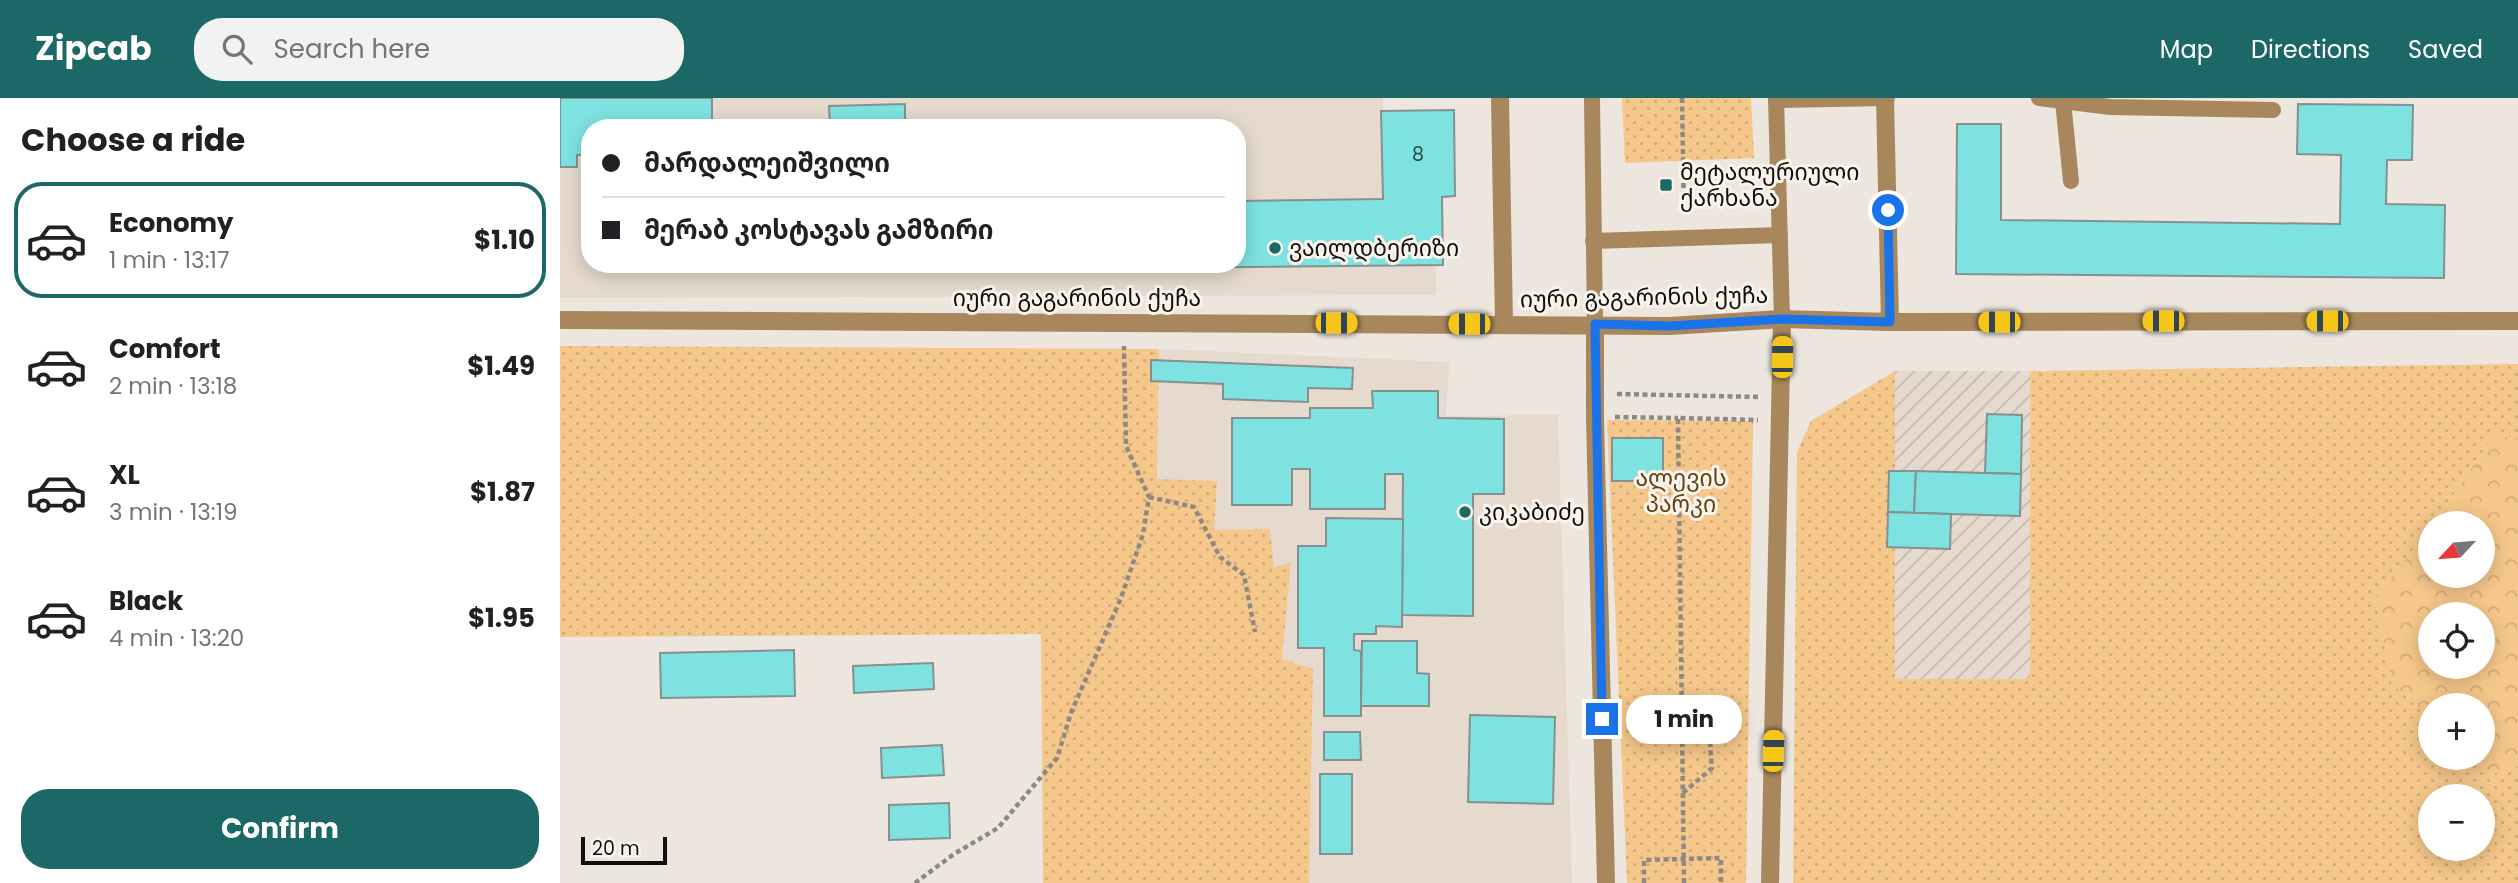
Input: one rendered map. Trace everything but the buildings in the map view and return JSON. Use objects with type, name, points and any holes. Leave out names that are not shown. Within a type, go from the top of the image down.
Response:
[{"type":"street","points":[[1500,98],[1504,324]]},
{"type":"street","points":[[1886,98],[1890,322]]},
{"type":"street","points":[[1770,883],[1782,319]]},
{"type":"street","name":"იური გაგარინის ქუჩა","points":[[560,320],[1670,326],[1782,319],[1890,322],[2518,321]]},
{"type":"street","points":[[1595,324],[1606,883]]},
{"type":"lane","points":[[1592,98],[1595,324]]},
{"type":"lane","points":[[1782,319],[1776,99],[1886,98]]},
{"type":"lane","points":[[2039,98],[2110,107],[2273,110]]},
{"type":"lane","points":[[2063,101],[2071,181]]},
{"type":"lane","points":[[1593,241],[1780,235]]},
{"type":"path","points":[[1682,98],[1684,238]]},
{"type":"path","points":[[915,883],[954,854],[998,828],[1057,758],[1071,713],[1121,598],[1143,534],[1149,497],[1126,446],[1124,323]]},
{"type":"path","points":[[1595,393],[1781,398]]},
{"type":"path","points":[[1595,417],[1780,420]]},
{"type":"path","points":[[1678,418],[1684,883]]},
{"type":"path","points":[[1149,497],[1194,507],[1220,557],[1244,575],[1255,632]]},
{"type":"path","points":[[1683,793],[1712,768],[1706,697]]},
{"type":"path","points":[[1644,883],[1644,860],[1721,858],[1721,883]]},
{"type":"shaded area","points":[[560,98],[1383,98],[1383,124],[1435,124],[1436,295],[560,298]]},
{"type":"shaded area","points":[[1159,349],[1449,362],[1446,416],[1558,415],[1572,883],[1309,883],[1313,669],[1282,659],[1291,564],[1274,568],[1270,529],[1213,530],[1157,479]]},
{"type":"shaded area","points":[[1895,371],[2030,371],[2030,679],[1895,679]]},
{"type":"green space","points":[[1622,98],[1751,98],[1754,158],[1625,163]]},
{"type":"green space","points":[[560,346],[1159,349],[1157,479],[1217,481],[1214,530],[1270,529],[1274,567],[1291,563],[1282,659],[1313,669],[1309,883],[1043,883],[1041,634],[560,637]]},
{"type":"green space","points":[[2518,364],[2518,438],[2494,436],[2442,511],[2418,511],[2418,544],[2375,597],[2392,684],[2418,707],[2418,770],[2490,770],[2493,773],[2518,766],[2518,883],[1793,883],[1797,452],[1811,421],[1895,371],[1895,679],[2030,679],[2030,371]]},
{"type":"green space","name":"ალევის პარკი","points":[[1607,420],[1753,421],[1746,883],[1627,883]]},
{"type":"green space","points":[[2494,436],[2518,438],[2518,766],[2493,774],[2489,770],[2495,770],[2495,693],[2418,693],[2418,707],[2392,684],[2375,597],[2418,544],[2418,588],[2496,588],[2496,511],[2442,511]]},
{"type":"place","name":"მეტალურიული ქარხანა","points":[[1666,185]]},
{"type":"place","name":"ვაილდბერიზი","points":[[1275,248]]},
{"type":"place","name":"კიკაბიძე","points":[[1465,512]]},
{"type":"route","points":[[1602,719],[1595,324],[1670,326],[1782,319],[1890,322],[1888,210]]}]
